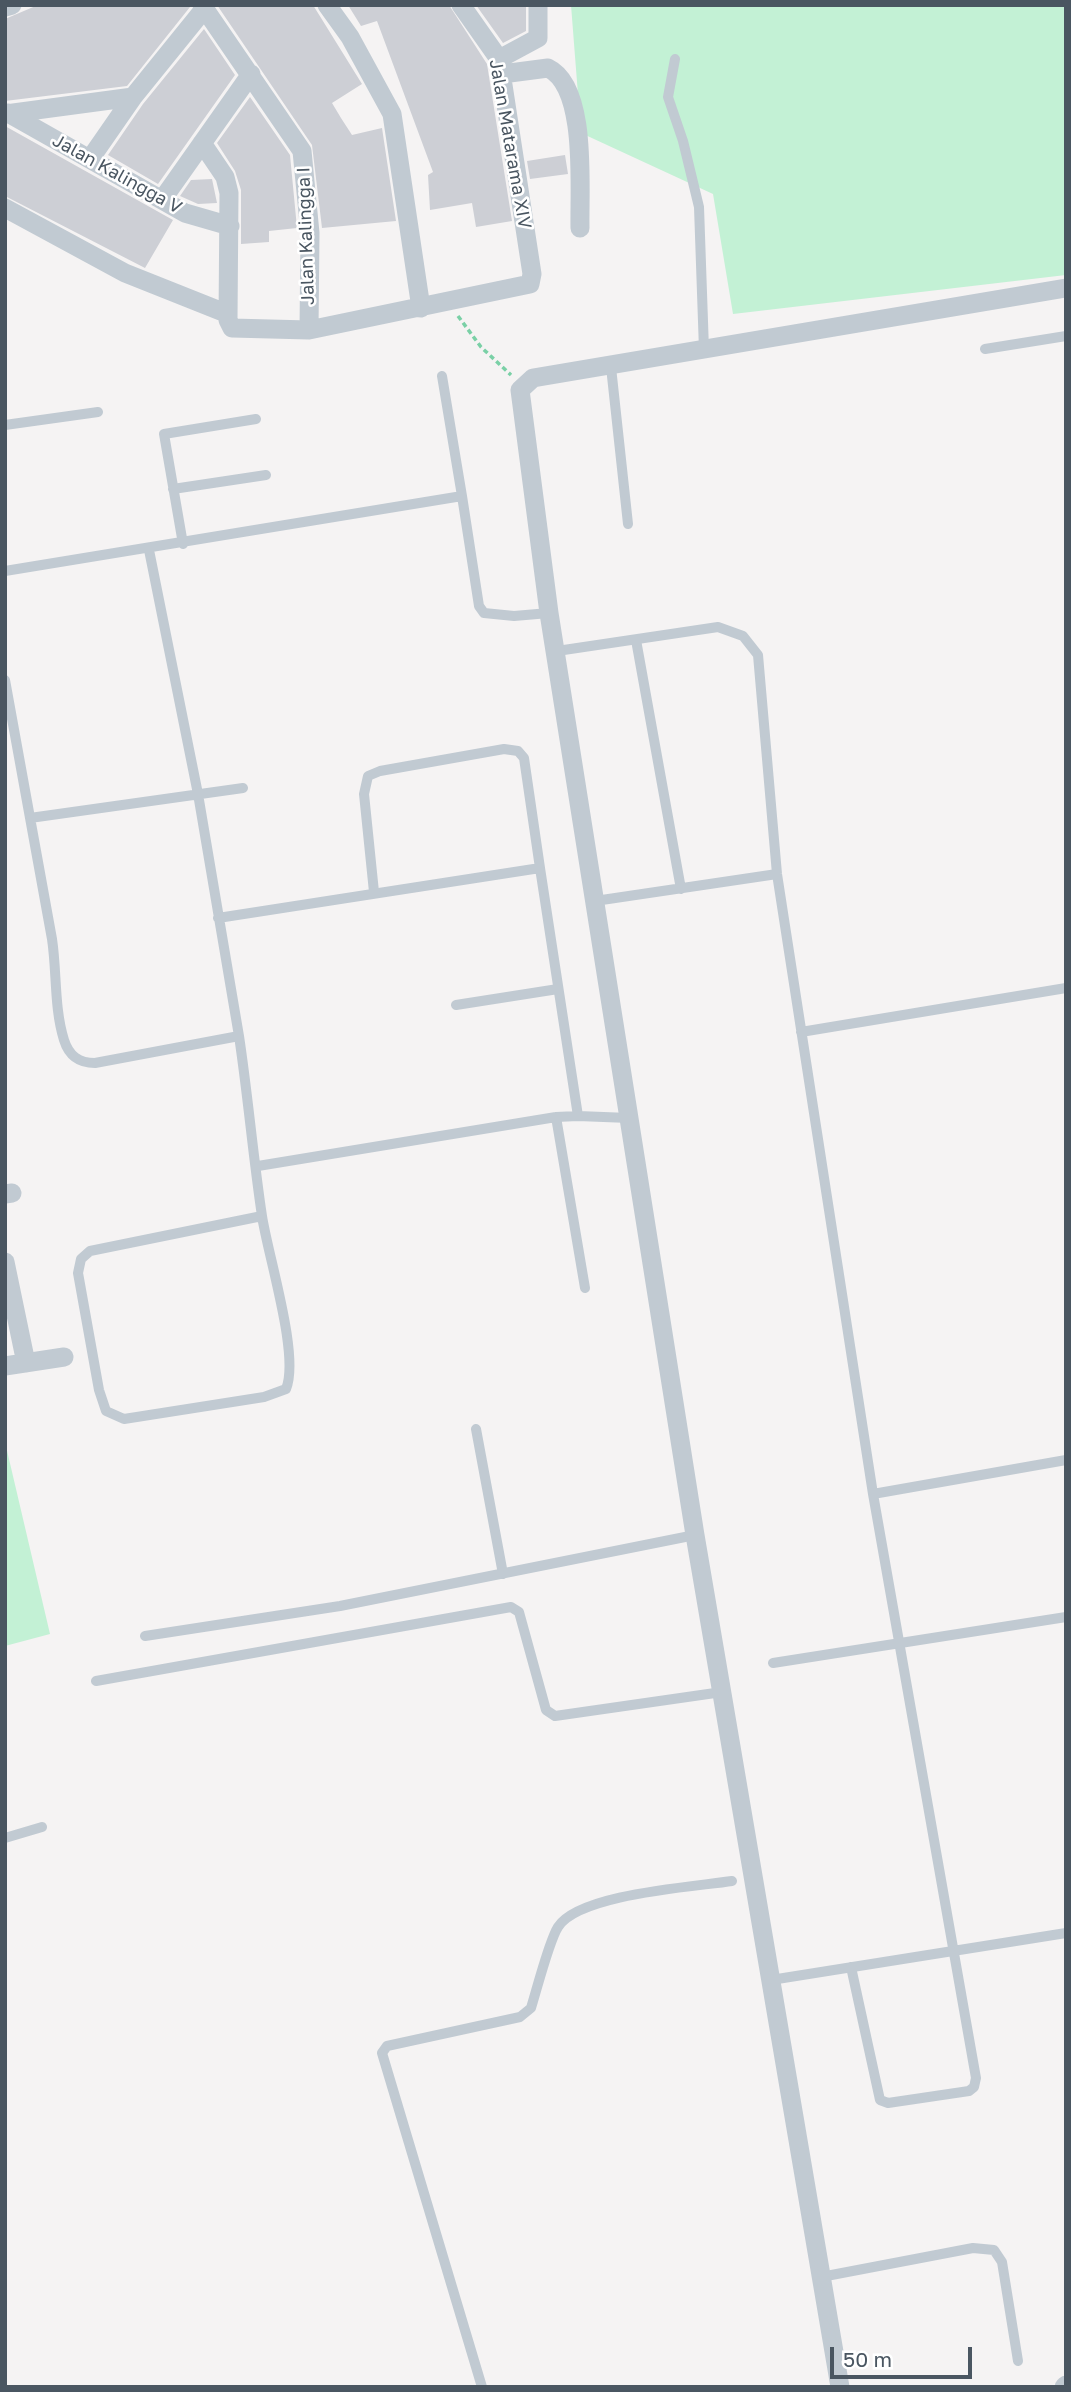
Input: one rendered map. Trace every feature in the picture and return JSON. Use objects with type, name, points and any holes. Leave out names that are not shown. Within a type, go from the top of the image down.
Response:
[{"type":"street","points":[[5,7],[12,5]]},
{"type":"street","points":[[327,5],[350,37],[392,114],[421,309]]},
{"type":"street","name":"Jalan Matarama XIV","points":[[451,302],[530,284],[532,274],[500,66],[461,5]]},
{"type":"street","points":[[500,66],[538,38],[538,5]]},
{"type":"street","points":[[90,159],[133,97],[204,6]]},
{"type":"street","name":"Jalan Kalingga I","points":[[204,6],[302,151],[310,233],[309,330]]},
{"type":"street","points":[[500,66],[548,68],[562,78],[577,117],[580,228]]},
{"type":"street","points":[[162,200],[251,74]]},
{"type":"street","points":[[7,114],[133,97]]},
{"type":"street","name":"Jalan Kalingga V","points":[[7,114],[192,216],[230,226]]},
{"type":"street","points":[[202,143],[226,180],[230,226],[228,325],[236,329],[309,330],[451,302]]},
{"type":"street","points":[[5,208],[133,277],[228,314]]},
{"type":"street","points":[[840,2387],[695,1535],[549,612],[520,390],[524,383],[533,378],[554,374],[611,367],[1066,288]]},
{"type":"street","points":[[5,1262],[26,1363]]},
{"type":"street","points":[[5,1366],[64,1357]]},
{"type":"lane","points":[[675,59],[668,97],[683,141],[699,207],[704,351]]},
{"type":"lane","points":[[985,349],[1066,336]]},
{"type":"lane","points":[[611,367],[628,524]]},
{"type":"lane","points":[[442,376],[479,606],[484,613],[514,616],[549,612]]},
{"type":"lane","points":[[5,425],[98,412]]},
{"type":"lane","points":[[183,544],[164,434],[256,419]]},
{"type":"lane","points":[[173,489],[266,475]]},
{"type":"lane","points":[[5,571],[149,550],[462,496]]},
{"type":"lane","points":[[149,550],[198,794],[239,1036],[258,1166],[262,1216],[288,1352],[290,1380],[286,1389],[264,1397],[124,1419],[106,1411],[99,1390],[78,1273],[81,1259],[90,1251],[262,1216]]},
{"type":"lane","points":[[557,650],[718,627],[743,636],[752,644],[758,655],[777,874],[873,1494],[976,2078],[974,2087],[969,2091],[888,2104],[880,2100],[851,1966]]},
{"type":"lane","points":[[636,640],[681,889]]},
{"type":"lane","points":[[5,680],[52,943],[64,1041],[72,1055],[83,1063],[96,1063],[239,1036]]},
{"type":"lane","points":[[374,892],[364,794],[368,776],[380,771],[504,749],[518,751],[524,758],[578,1116]]},
{"type":"lane","points":[[30,818],[243,788]]},
{"type":"lane","points":[[218,918],[540,868]]},
{"type":"lane","points":[[595,901],[777,874]]},
{"type":"lane","points":[[801,1032],[1066,988]]},
{"type":"lane","points":[[456,1005],[558,989]]},
{"type":"lane","points":[[258,1166],[556,1116],[629,1118]]},
{"type":"lane","points":[[556,1116],[585,1288]]},
{"type":"lane","points":[[476,1429],[503,1574]]},
{"type":"lane","points":[[873,1494],[1066,1460]]},
{"type":"lane","points":[[145,1636],[340,1606],[695,1535]]},
{"type":"lane","points":[[96,1681],[511,1607],[519,1612],[546,1710],[555,1716],[722,1692]]},
{"type":"lane","points":[[773,1663],[1066,1617]]},
{"type":"lane","points":[[5,1838],[41,1827]]},
{"type":"lane","points":[[482,2387],[382,2053],[387,2046],[520,2017],[531,2008],[558,1927],[572,1913],[597,1901],[732,1881]]},
{"type":"lane","points":[[771,1980],[1066,1933]]},
{"type":"lane","points":[[821,2277],[973,2248],[994,2250],[1002,2262],[1018,2361]]},
{"type":"path","points":[[451,302],[461,323],[481,347],[502,370],[524,383]]},
{"type":"green space","points":[[571,5],[1066,5],[1066,275],[733,314],[713,194],[581,133]]},
{"type":"green space","points":[[5,1442],[50,1634],[5,1646]]},
{"type":"building","points":[[38,5],[190,7],[127,86],[5,101],[5,19]]},
{"type":"building","points":[[217,5],[313,5],[362,84],[332,103],[352,135],[382,128],[396,221],[322,228],[312,145]]},
{"type":"building","points":[[348,5],[449,5],[487,64],[512,221],[476,227],[472,203],[430,210],[428,175],[433,172],[377,21],[361,26]]},
{"type":"building","points":[[476,5],[526,5],[526,31],[503,43]]},
{"type":"building","points":[[204,29],[235,75],[158,184],[108,155],[143,104]]},
{"type":"building","points":[[250,97],[290,155],[297,228],[269,231],[269,242],[241,244],[241,190],[235,171],[217,143]]},
{"type":"building","points":[[5,126],[173,220],[145,268],[5,196]]},
{"type":"building","points":[[565,155],[568,174],[530,179],[527,161]]},
{"type":"building","points":[[212,179],[217,203],[198,204],[180,196],[191,180]]}]
